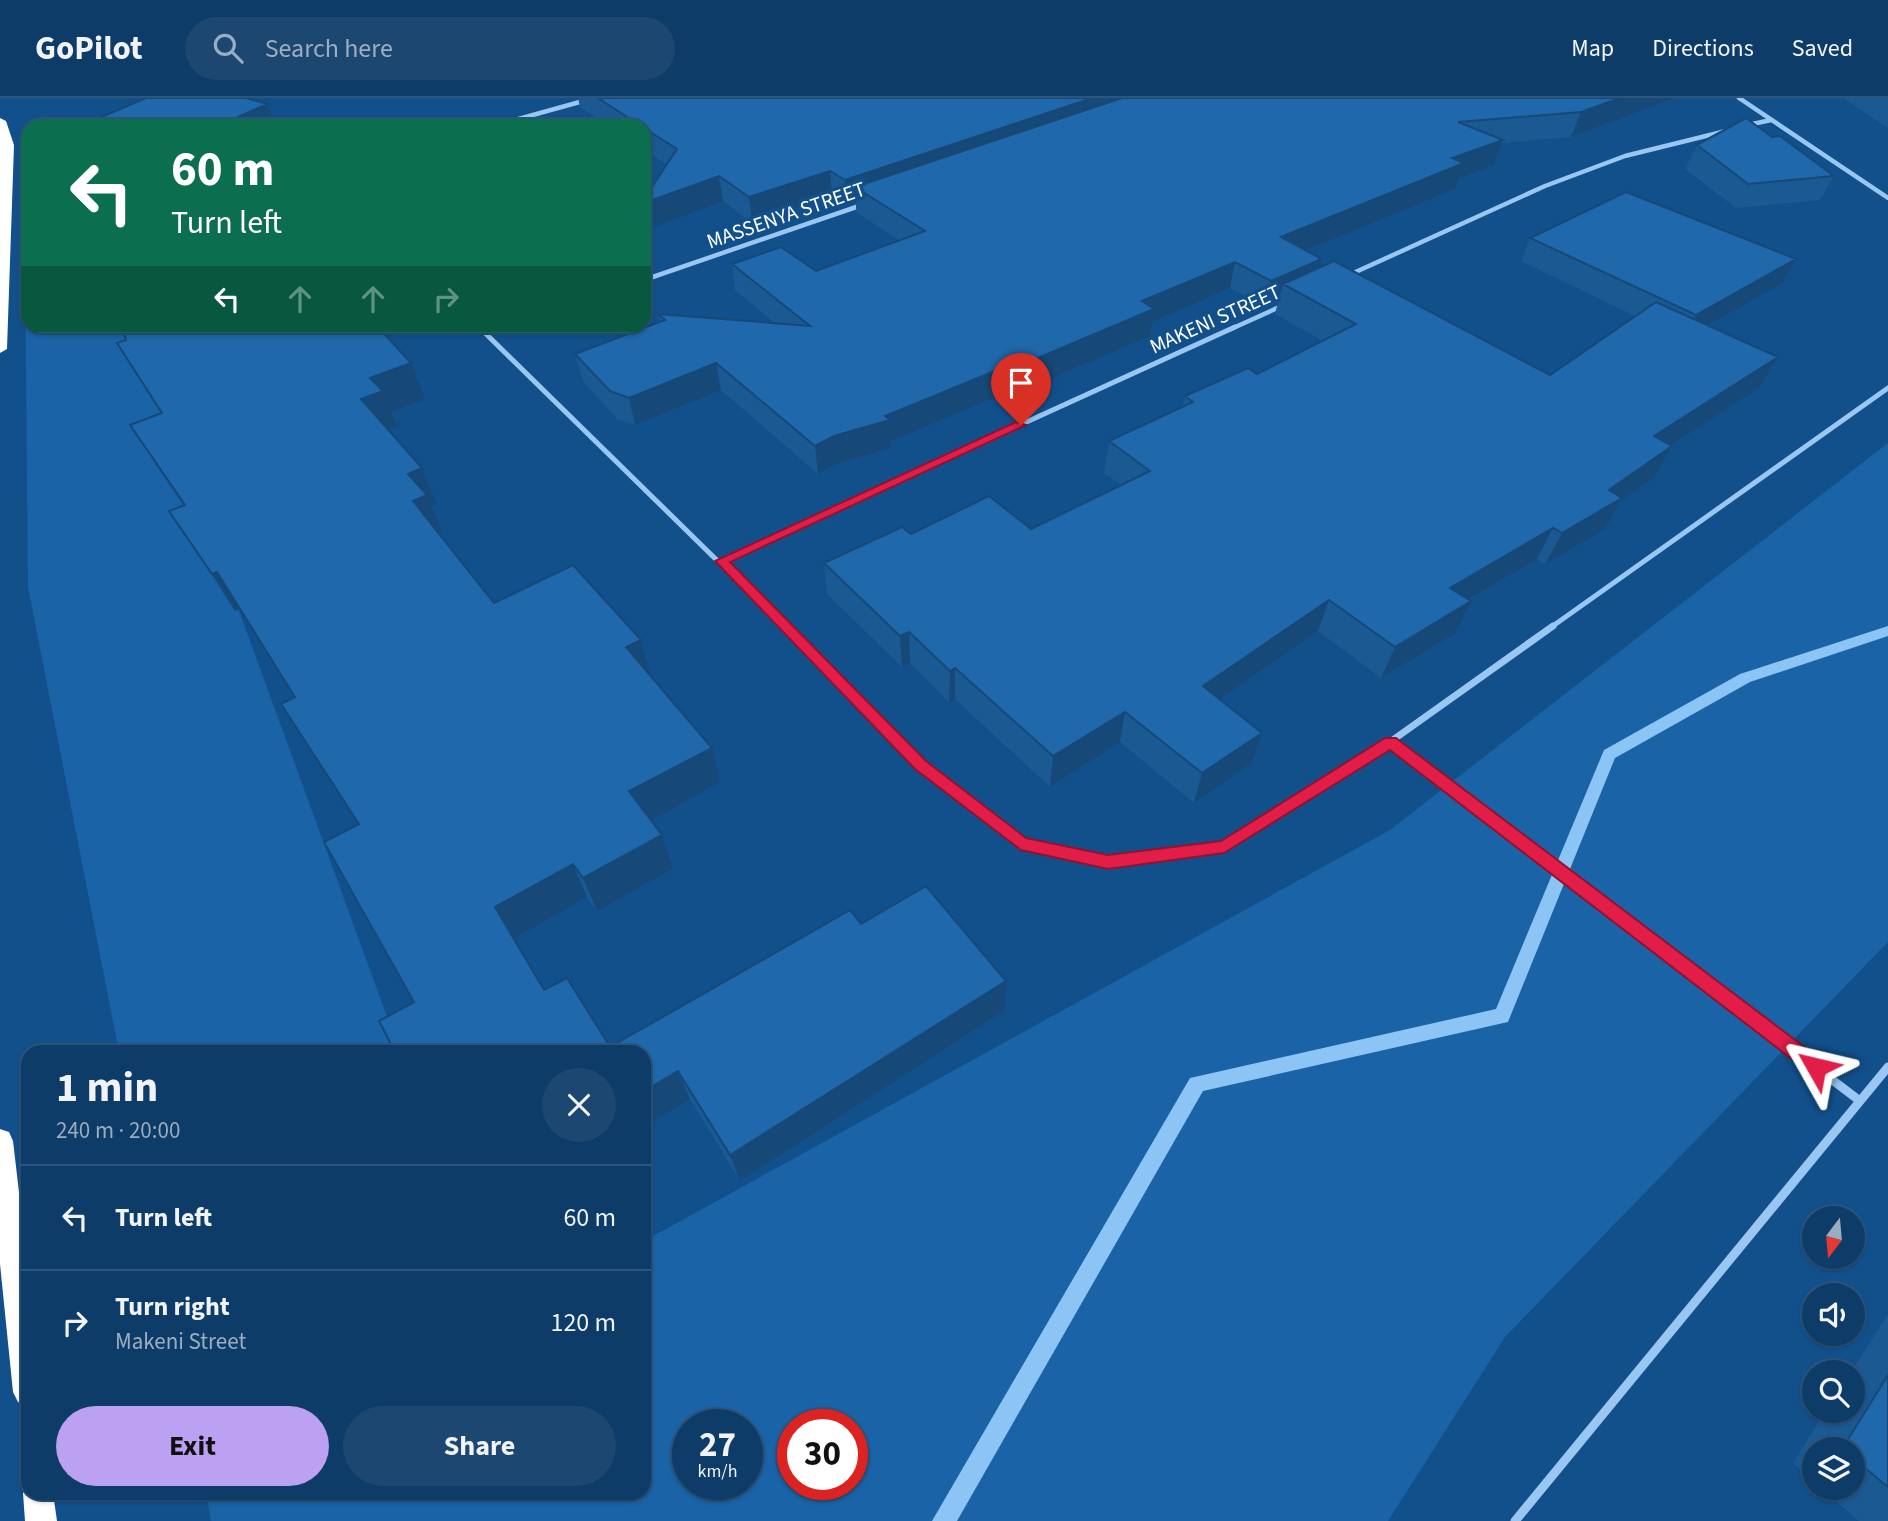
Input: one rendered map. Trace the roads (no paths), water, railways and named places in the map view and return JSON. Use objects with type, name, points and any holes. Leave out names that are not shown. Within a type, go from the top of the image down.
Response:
[{"type":"highway","points":[[0,121],[8,145],[0,349]]},
{"type":"highway","points":[[0,1140],[21,1329]]},
{"type":"highway","points":[[39,1500],[41,1521]]},
{"type":"street","points":[[518,119],[594,98]]},
{"type":"street","points":[[1739,98],[1888,198]]},
{"type":"street","points":[[1342,279],[1545,186],[1602,165],[1771,120]]},
{"type":"street","name":"MASSENYA STREET","points":[[651,278],[878,200]]},
{"type":"street","name":"MAKENI STREET","points":[[721,561],[1291,302]]},
{"type":"street","points":[[489,333],[486,334],[721,561],[920,765],[1021,843],[1108,862],[1224,847],[1390,742],[1888,388]]},
{"type":"street","points":[[1390,742],[1860,1101]]},
{"type":"street","points":[[1515,1521],[1888,1067]]},
{"type":"waterway","points":[[944,1521],[1197,1084],[1502,1016],[1609,754],[1745,678],[1888,631]]}]
